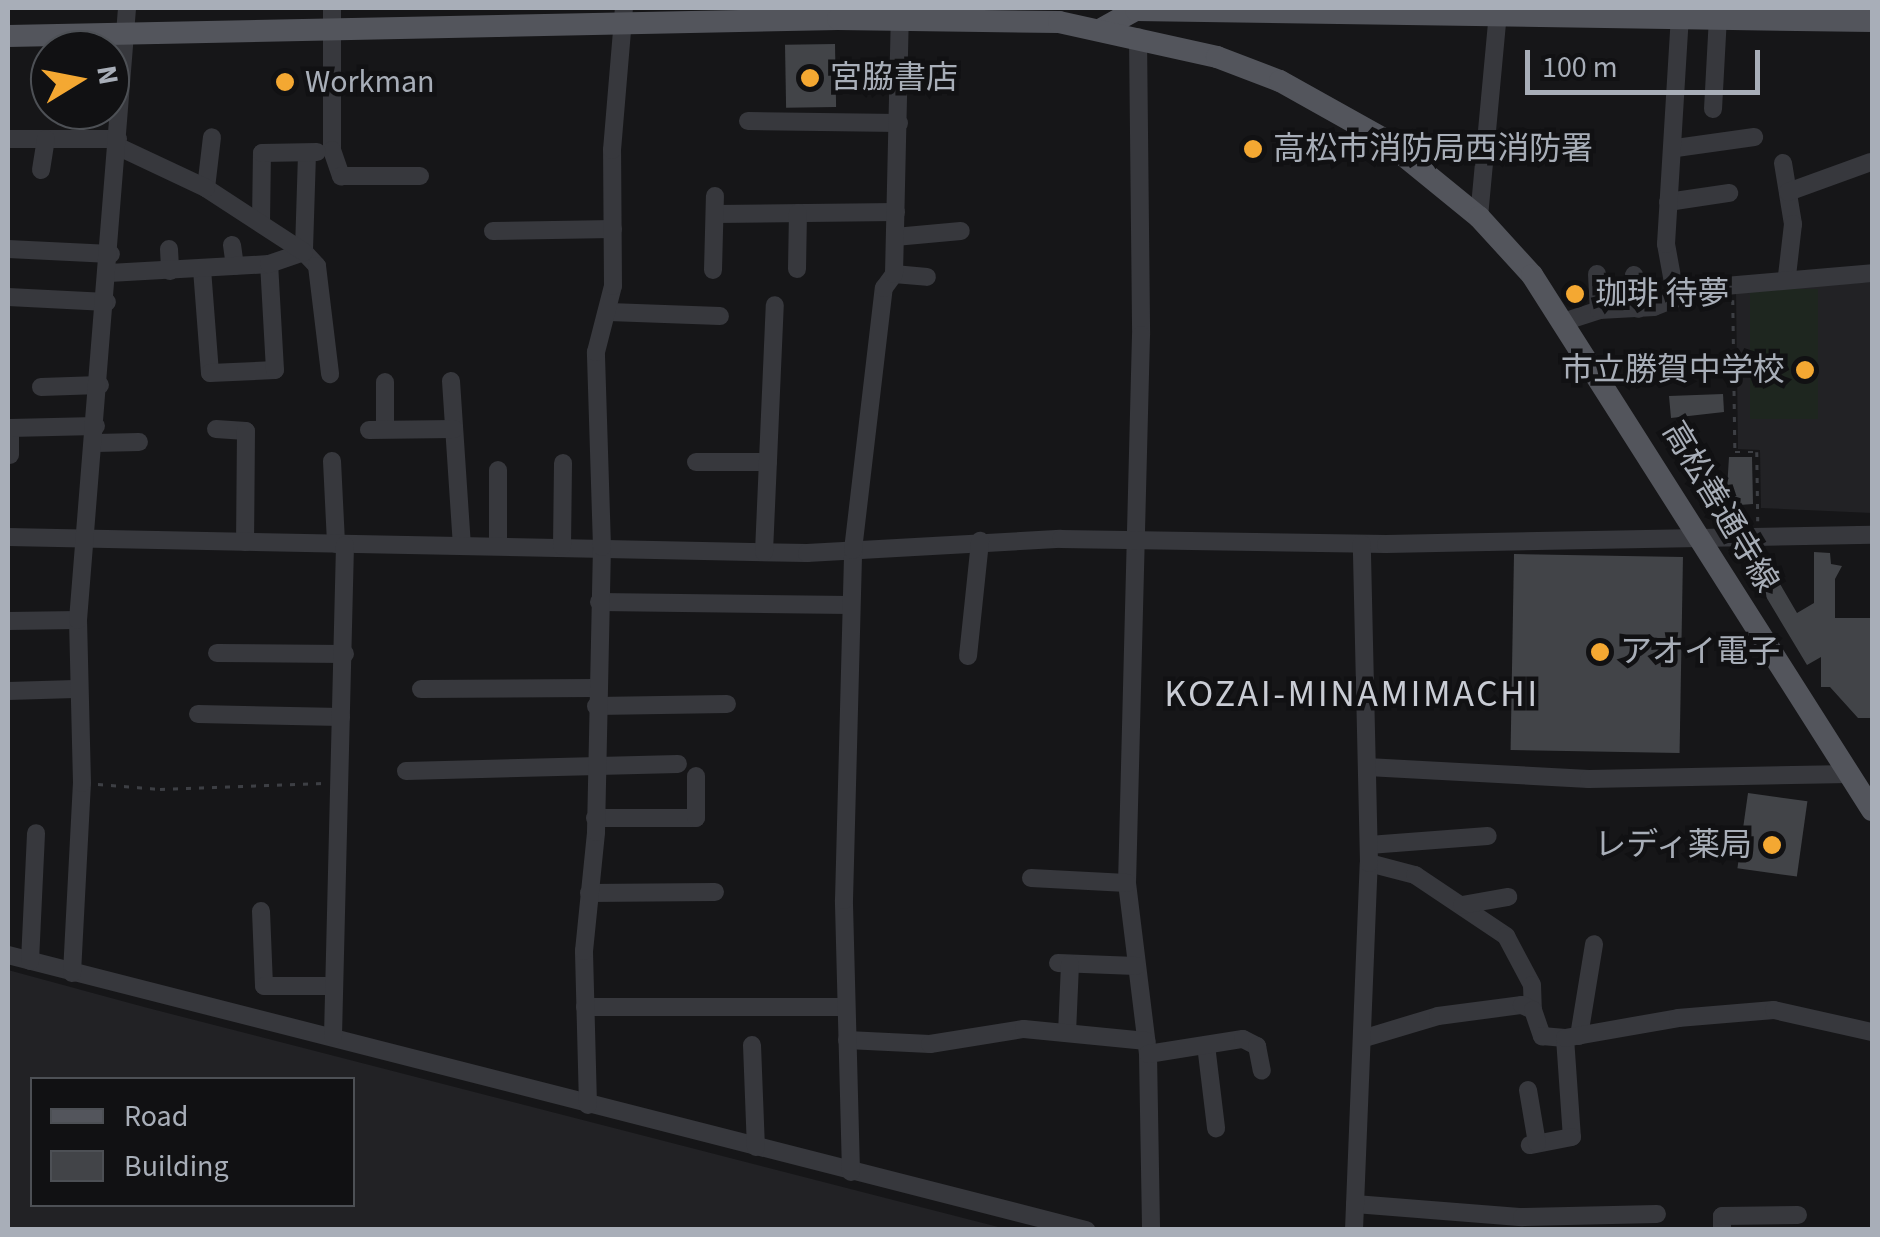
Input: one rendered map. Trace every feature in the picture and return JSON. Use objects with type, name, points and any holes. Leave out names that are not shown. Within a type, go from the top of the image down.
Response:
[{"type":"main road","points":[[1104,28],[1136,9],[1626,11],[1718,18],[1872,21]]},
{"type":"main road","name":"高松善通寺線","points":[[130,35],[331,19],[839,13],[1104,28],[1218,57],[1327,104],[1382,138],[1478,217],[1566,321],[1872,810]]},
{"type":"street","points":[[1478,217],[1504,11]]},
{"type":"street","points":[[1676,299],[1666,244],[1676,148],[1680,16]]},
{"type":"street","points":[[588,1104],[585,1007],[595,818],[595,697],[602,546],[596,352],[608,312],[612,150],[624,17]]},
{"type":"street","points":[[1713,109],[1718,18]]},
{"type":"street","points":[[331,19],[332,150],[341,176],[420,176]]},
{"type":"street","points":[[851,1172],[846,1008],[852,550],[884,288],[894,274],[900,19]]},
{"type":"street","points":[[1138,37],[1137,539],[1127,883],[1147,1048],[1151,1230]]},
{"type":"street","points":[[748,121],[899,123]]},
{"type":"street","points":[[72,973],[82,783],[75,688],[78,620],[90,539],[120,130]]},
{"type":"street","points":[[206,188],[212,136]]},
{"type":"street","points":[[1676,148],[1754,137]]},
{"type":"street","points":[[41,170],[46,139]]},
{"type":"street","points":[[8,140],[119,143],[206,188],[304,252],[317,266],[330,374]]},
{"type":"street","points":[[261,222],[262,153],[332,150]]},
{"type":"street","points":[[304,252],[307,154]]},
{"type":"street","points":[[1788,192],[1872,162]]},
{"type":"street","points":[[1782,164],[1788,192],[1787,276]]},
{"type":"street","points":[[1668,202],[1729,193]]},
{"type":"street","points":[[713,270],[715,205],[854,220],[896,212]]},
{"type":"street","points":[[798,213],[798,269]]},
{"type":"street","points":[[493,231],[613,228]]},
{"type":"street","points":[[896,237],[961,231]]},
{"type":"street","points":[[8,250],[33,244],[110,264],[170,271],[269,264],[304,252]]},
{"type":"street","points":[[232,245],[235,266]]},
{"type":"street","points":[[169,250],[170,271]]},
{"type":"street","points":[[202,269],[210,373],[275,370],[269,264]]},
{"type":"street","points":[[1566,321],[1599,310],[1638,309],[1733,284],[1872,269]]},
{"type":"street","points":[[894,274],[927,277]]},
{"type":"street","points":[[1597,274],[1599,310]]},
{"type":"street","points":[[1634,276],[1638,309]]},
{"type":"street","points":[[8,297],[107,302]]},
{"type":"street","points":[[764,552],[775,305]]},
{"type":"street","points":[[608,312],[720,316]]},
{"type":"street","points":[[452,381],[462,545]]},
{"type":"street","points":[[385,382],[377,428],[454,429]]},
{"type":"street","points":[[41,388],[100,386]]},
{"type":"street","points":[[10,455],[10,428],[96,434],[139,442]]},
{"type":"street","points":[[216,429],[246,431],[245,542]]},
{"type":"street","points":[[332,461],[345,654],[333,1036]]},
{"type":"street","points":[[696,462],[768,462]]},
{"type":"street","points":[[562,546],[563,464]]},
{"type":"street","points":[[498,470],[498,545]]},
{"type":"street","points":[[8,537],[764,552],[980,541],[1137,539],[1362,544],[1758,533],[1872,535]]},
{"type":"street","points":[[968,656],[980,541]]},
{"type":"street","points":[[1354,1230],[1365,1038],[1369,854],[1362,544]]},
{"type":"street","points":[[599,602],[850,605]]},
{"type":"street","points":[[8,621],[78,620]]},
{"type":"street","points":[[217,652],[345,654]]},
{"type":"street","points":[[8,691],[75,688]]},
{"type":"street","points":[[421,689],[727,704]]},
{"type":"street","points":[[198,714],[341,717]]},
{"type":"street","points":[[406,771],[678,764]]},
{"type":"street","points":[[1367,767],[1589,779],[1850,774]]},
{"type":"street","points":[[595,818],[696,818],[696,776]]},
{"type":"street","points":[[30,961],[36,834]]},
{"type":"street","points":[[1369,854],[1488,836]]},
{"type":"street","points":[[1369,854],[1415,876],[1506,936],[1521,957],[1542,1036],[1572,1037],[1678,1018],[1774,1010],[1872,1032]]},
{"type":"street","points":[[1032,878],[1127,883]]},
{"type":"street","points":[[590,893],[715,892]]},
{"type":"street","points":[[1462,905],[1508,897]]},
{"type":"street","points":[[261,911],[264,986],[333,986]]},
{"type":"street","points":[[1528,1090],[1534,1144],[1572,1137],[1572,1037],[1594,944]]},
{"type":"street","points":[[8,955],[1086,1230]]},
{"type":"street","points":[[1067,1033],[1064,964],[1136,966]]},
{"type":"street","points":[[1365,1038],[1438,1016],[1522,1004],[1533,1010]]},
{"type":"street","points":[[585,1007],[846,1008]]},
{"type":"street","points":[[848,1040],[930,1044],[1024,1029],[1147,1048],[1253,1041],[1262,1071]]},
{"type":"street","points":[[752,1045],[756,1147]]},
{"type":"street","points":[[1206,1045],[1216,1128]]},
{"type":"street","points":[[1355,1204],[1522,1217],[1657,1214]]},
{"type":"street","points":[[1722,1230],[1722,1216],[1798,1215]]},
{"type":"path","points":[[1733,284],[1735,452],[1757,452],[1758,533]]},
{"type":"path","points":[[82,783],[160,789],[338,784]]},
{"type":"shaded area","name":"市立勝賀中学校","points":[[1872,282],[1872,513],[1761,508],[1760,450],[1738,449],[1736,291]]},
{"type":"shaded area","points":[[1750,289],[1818,289],[1818,419],[1750,419]]},
{"type":"shaded area","points":[[8,970],[144,1007],[1006,1229],[8,1229]]},
{"type":"building","name":"宮脇書店","points":[[835,44],[836,107],[786,108],[785,45]]},
{"type":"building","points":[[1723,394],[1724,412],[1671,418],[1669,396]]},
{"type":"building","points":[[1729,457],[1752,457],[1753,504],[1726,506]]},
{"type":"building","points":[[1814,552],[1830,553],[1831,564],[1842,566],[1835,579],[1835,618],[1872,618],[1872,718],[1858,718],[1830,687],[1821,687],[1821,657],[1807,665],[1747,565],[1763,555],[1797,613],[1814,603]]},
{"type":"building","name":"アオイ電子","points":[[1514,554],[1683,557],[1680,753],[1511,750]]},
{"type":"building","name":"レディ薬局","points":[[1748,793],[1807,801],[1797,877],[1737,868]]},
{"type":"place","name":"宮脇書店","points":[[810,78]]},
{"type":"place","name":"Workman","points":[[285,82]]},
{"type":"place","name":"高松市消防局西消防署","points":[[1253,149]]},
{"type":"place","name":"珈琲 待夢","points":[[1575,294]]},
{"type":"place","name":"市立勝賀中学校","points":[[1805,370]]},
{"type":"place","name":"アオイ電子","points":[[1600,652]]},
{"type":"place","name":"レディ薬局","points":[[1772,845]]},
{"type":"district","name":"KOZAI-MINAMIMACHI","points":[[1352,695]]}]
